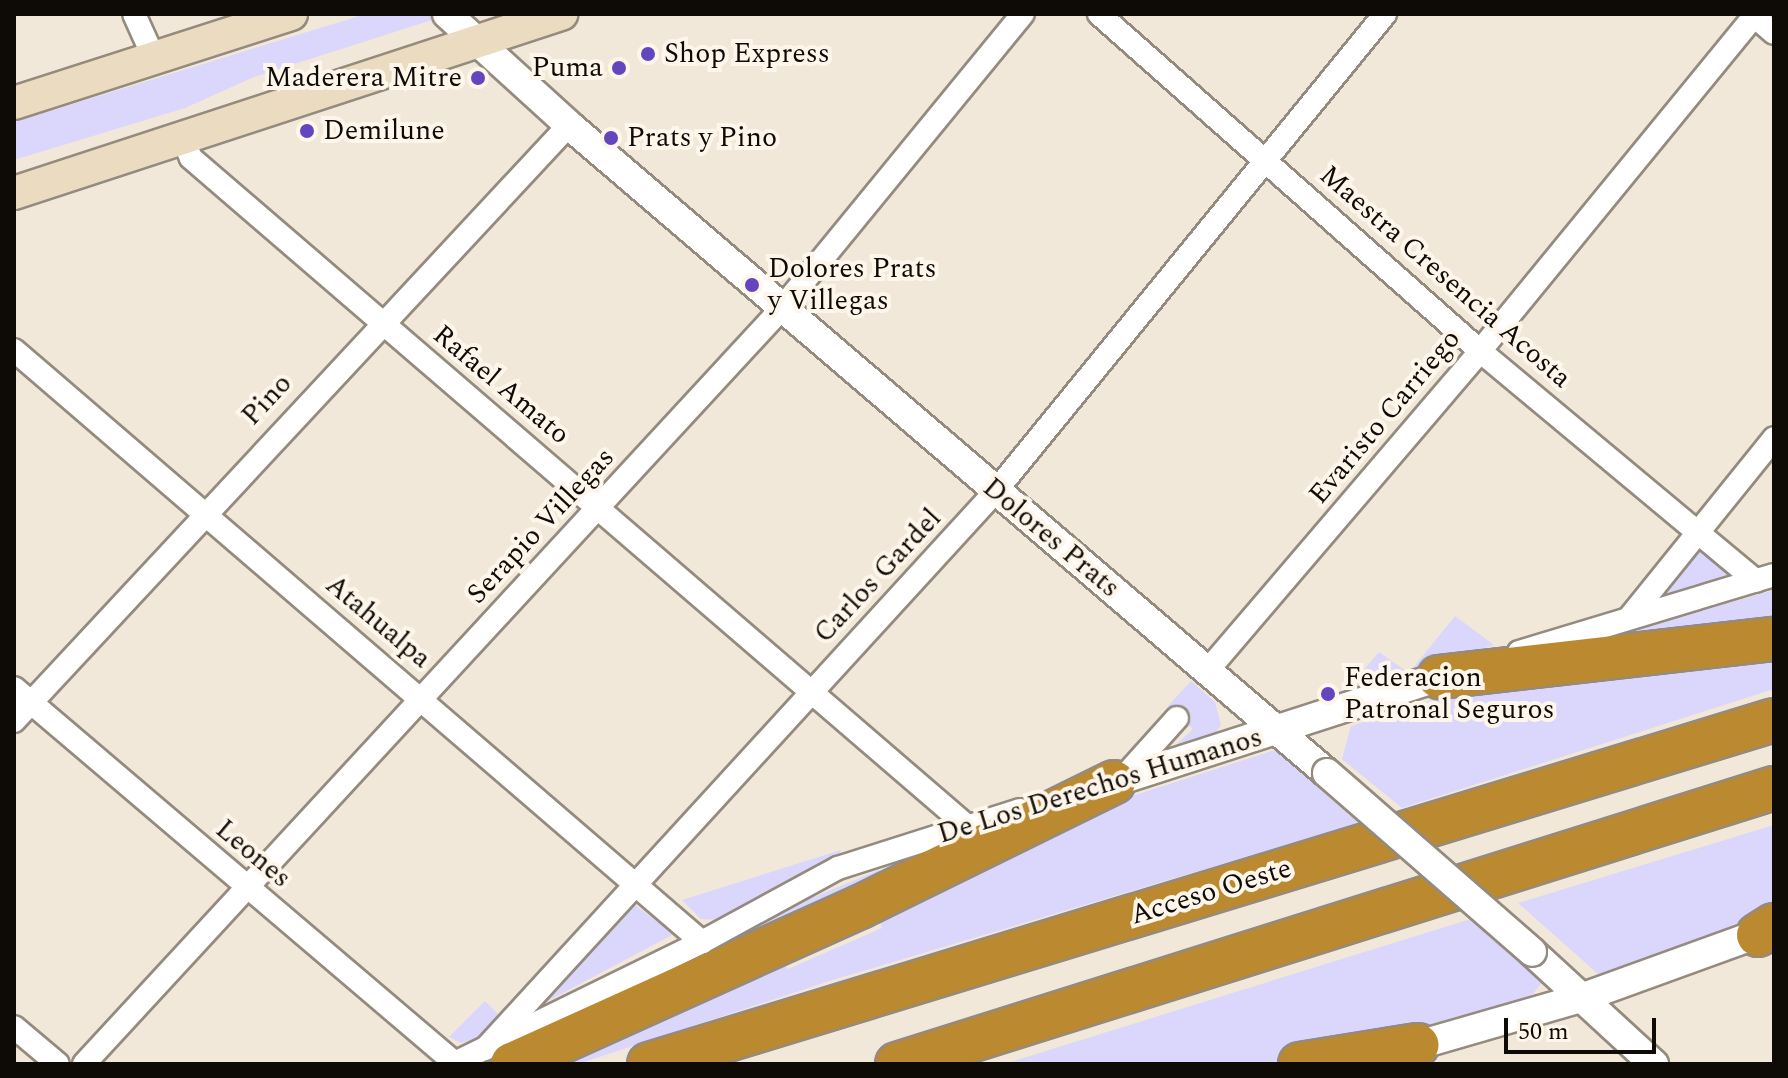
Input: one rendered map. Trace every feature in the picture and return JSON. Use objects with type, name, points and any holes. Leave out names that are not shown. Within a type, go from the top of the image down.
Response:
[{"type":"highway","points":[[1439,677],[1774,639]]},
{"type":"highway","name":"Acceso Oeste","points":[[649,1064],[1774,720]]},
{"type":"highway","points":[[499,1056],[860,907],[1118,781]]},
{"type":"highway","points":[[897,1064],[1774,788]]},
{"type":"highway","points":[[1300,1064],[1417,1045]]},
{"type":"main road","points":[[14,103],[291,14]]},
{"type":"main road","points":[[14,193],[184,141],[561,14]]},
{"type":"street","points":[[134,14],[154,58]]},
{"type":"street","name":"Dolores Prats","points":[[447,14],[569,125],[1327,773],[1532,952],[1654,1064]]},
{"type":"street","name":"Serapio Villegas","points":[[84,1064],[782,308],[1023,14]]},
{"type":"street","name":"Maestra Cresencia Acosta","points":[[1099,14],[1480,351],[1697,533],[1765,578]]},
{"type":"street","name":"Carlos Gardel","points":[[499,1056],[635,884],[995,492],[1385,14]]},
{"type":"street","points":[[1754,15],[1774,33]]},
{"type":"street","name":"Evaristo Carriego","points":[[1208,670],[1480,351],[1754,15]]},
{"type":"street","name":"Pino","points":[[14,721],[22,695],[203,513],[569,125]]},
{"type":"street","name":"Rafael Amato","points":[[184,141],[191,158],[967,826]]},
{"type":"street","name":"Atahualpa","points":[[14,350],[421,697],[702,942]]},
{"type":"street","points":[[1629,618],[1774,438]]},
{"type":"street","name":"De Los Derechos Humanos","points":[[454,1064],[499,1056],[838,868],[1278,731],[1439,677],[1765,578]]},
{"type":"street","name":"Leones","points":[[22,695],[454,1064]]},
{"type":"street","points":[[1118,781],[1177,718]]},
{"type":"street","points":[[1359,1064],[1581,998],[1769,930]]},
{"type":"street","points":[[14,1027],[58,1064]]},
{"type":"shaded area","points":[[366,14],[430,14],[435,19],[254,77],[185,108],[14,160],[14,122]]},
{"type":"shaded area","points":[[1699,542],[1744,577],[1648,605]]},
{"type":"shaded area","points":[[1774,590],[1774,632],[1545,657],[1623,633]]},
{"type":"shaded area","points":[[1455,616],[1494,645],[1408,674],[1342,695],[1379,652],[1409,673]]},
{"type":"shaded area","points":[[1774,648],[1774,689],[1402,808],[1342,759],[1351,726],[1455,693]]},
{"type":"shaded area","points":[[1191,681],[1215,702],[1221,725],[1214,735],[1167,753],[1193,729],[1168,706]]},
{"type":"shaded area","points":[[1275,750],[1359,823],[826,982],[578,1064],[544,1064],[775,956],[788,969],[882,928],[878,918],[1123,799]]},
{"type":"shaded area","points":[[1774,825],[1774,912],[1636,964],[1598,974],[1518,903]]},
{"type":"shaded area","points":[[841,850],[837,863],[722,920],[701,919],[682,900]]},
{"type":"shaded area","points":[[879,870],[881,874],[497,1064],[476,1064],[640,990],[797,904]]},
{"type":"shaded area","points":[[635,905],[674,934],[544,1003]]},
{"type":"shaded area","points":[[1474,918],[1546,977],[1533,994],[1512,1005],[1381,1042],[1267,1064],[1004,1064]]},
{"type":"shaded area","points":[[485,1001],[501,1017],[479,1038],[461,1043],[449,1037]]},
{"type":"place","name":"Shop Express","points":[[648,54]]},
{"type":"place","name":"Puma","points":[[619,68]]},
{"type":"place","name":"Maderera Mitre","points":[[478,78]]},
{"type":"place","name":"Demilune","points":[[307,131]]},
{"type":"place","name":"Prats y Pino","points":[[611,138]]},
{"type":"place","name":"Dolores Prats y Villegas","points":[[752,285]]},
{"type":"place","name":"Federacion Patronal Seguros","points":[[1328,694]]}]
